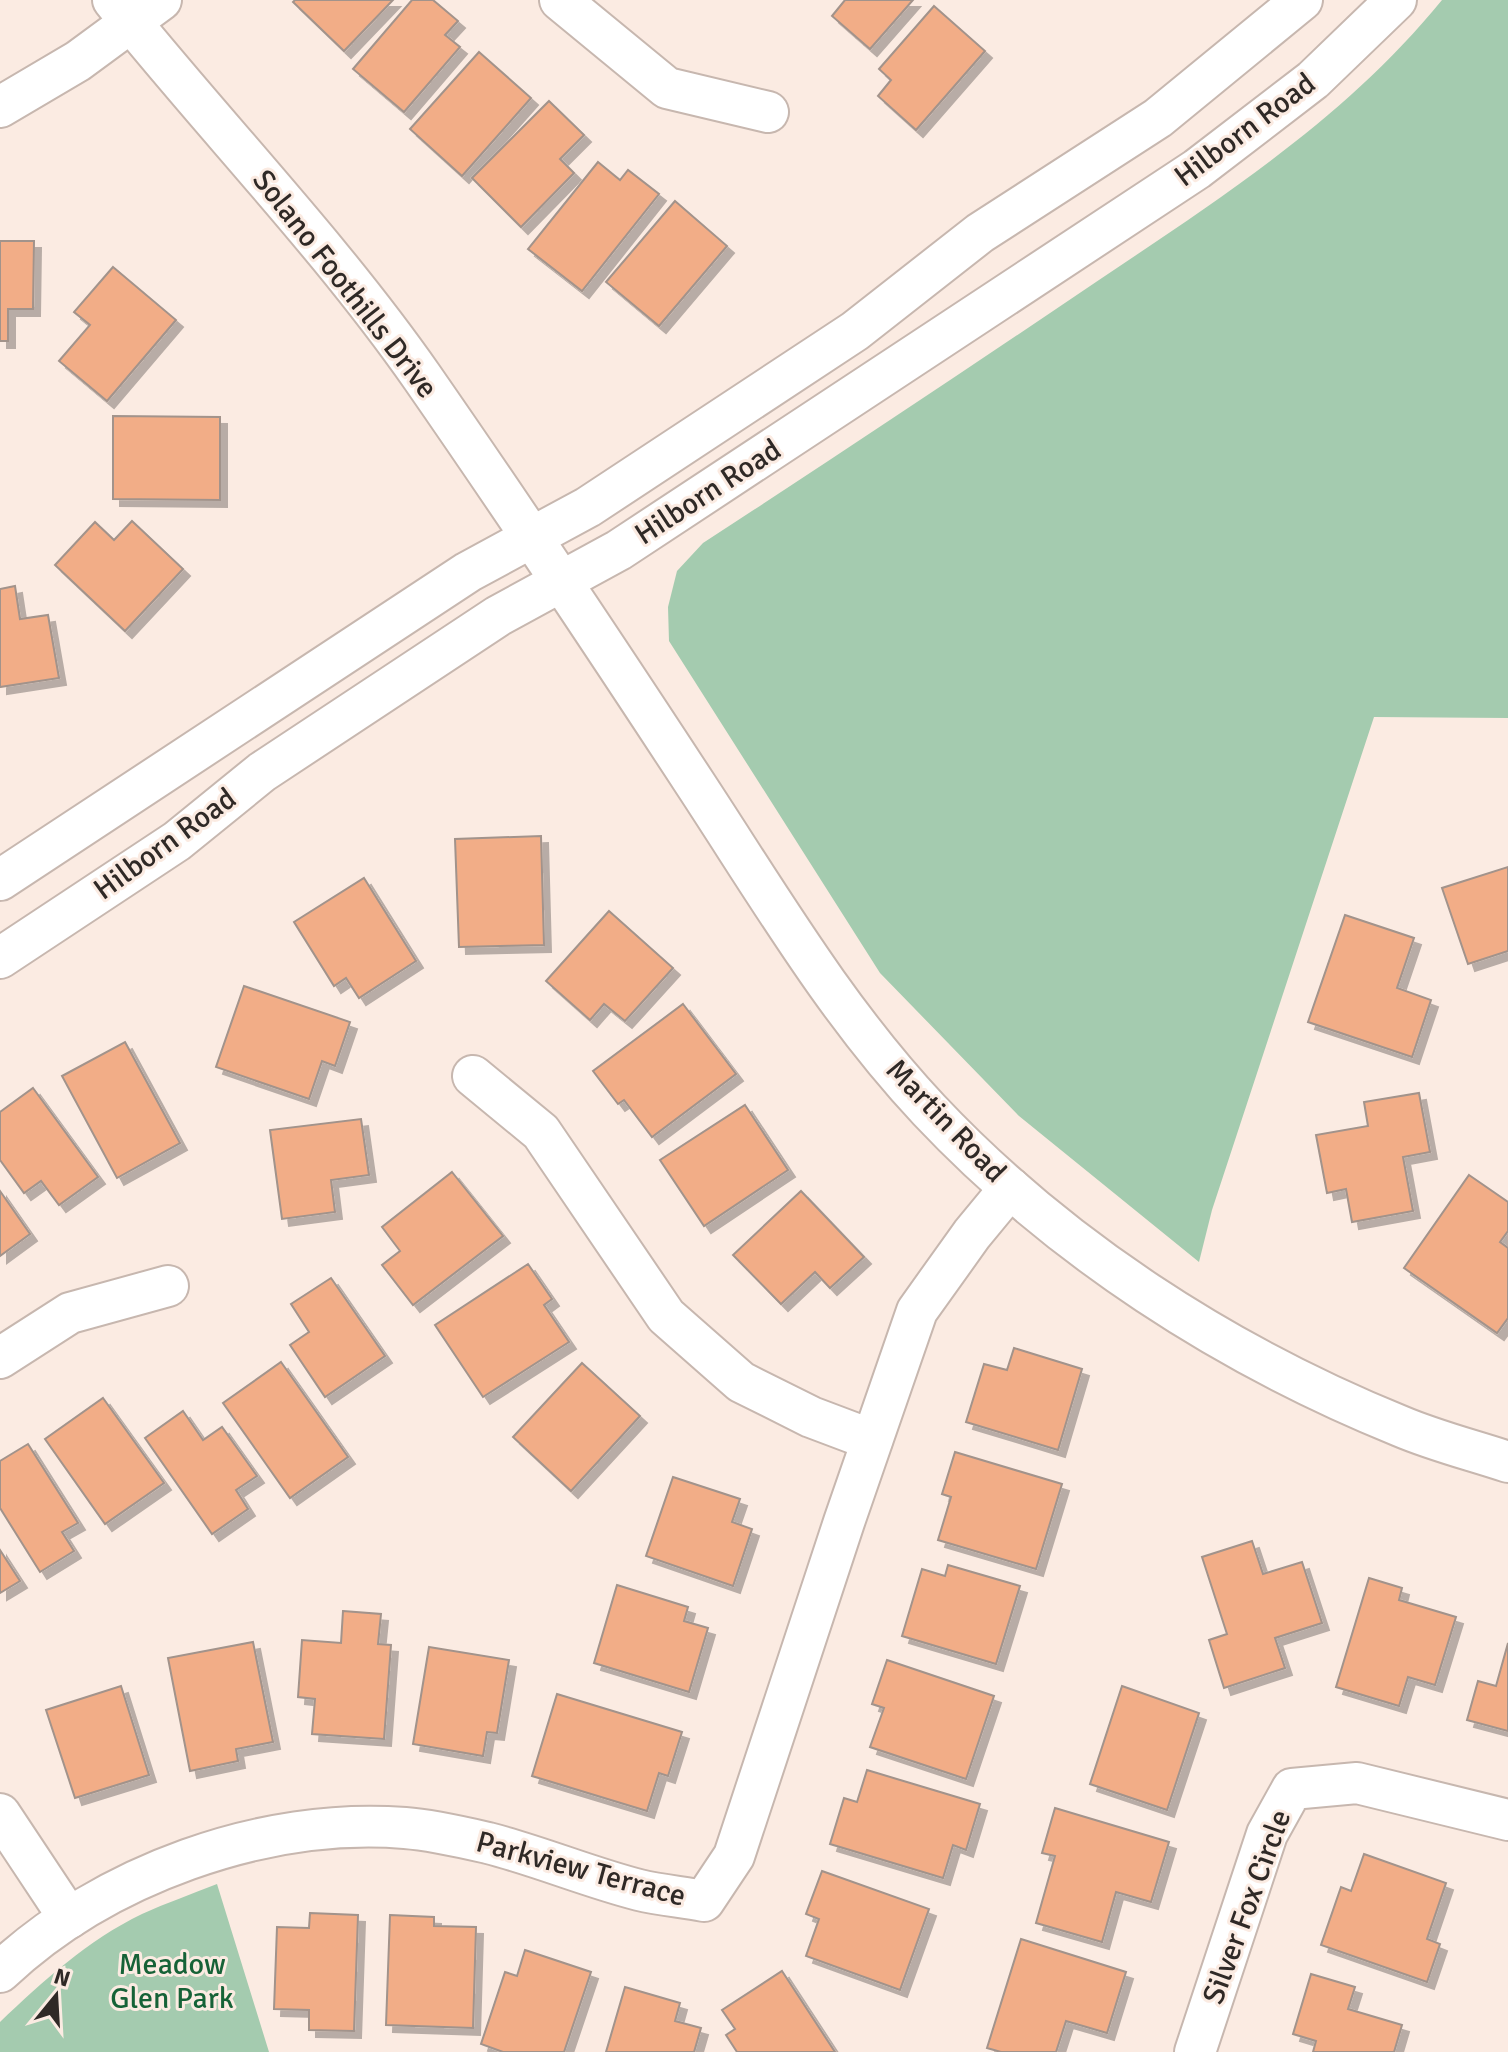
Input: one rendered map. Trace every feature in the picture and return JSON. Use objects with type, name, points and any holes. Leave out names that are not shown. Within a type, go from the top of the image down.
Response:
[{"type":"street","points":[[560,0],[667,88],[768,112]]},
{"type":"street","name":"Hilborn Road","points":[[0,880],[468,572],[588,507],[855,331],[980,233],[1158,118],[1302,0]]},
{"type":"street","name":"Hilborn Road","points":[[0,958],[177,841],[275,763],[498,616],[619,550],[1197,169],[1313,80],[1396,0]]},
{"type":"street","points":[[0,107],[78,61],[135,8]]},
{"type":"street","name":"Solano Foothills Drive","points":[[135,8],[420,374],[561,582]]},
{"type":"street","name":"Martin Road","points":[[561,582],[838,1003],[929,1110],[1010,1188],[1102,1261],[1193,1323],[1294,1379],[1403,1428],[1508,1462]]},
{"type":"street","points":[[473,1076],[541,1132],[666,1316],[741,1382],[811,1417],[872,1440]]},
{"type":"street","name":"Parkview Terrace","points":[[0,1972],[29,1945],[109,1893],[220,1848],[324,1829],[406,1828],[489,1843],[640,1890],[704,1901],[734,1856],[917,1311],[1010,1188]]},
{"type":"street","points":[[0,1358],[70,1313],[168,1286]]},
{"type":"street","name":"Silver Fox Circle","points":[[1195,2052],[1267,1834],[1292,1789],[1357,1783],[1508,1820]]},
{"type":"street","points":[[0,1814],[69,1918]]},
{"type":"green space","points":[[1442,0],[1508,0],[1508,718],[1374,717],[1212,1210],[1199,1262],[1019,1116],[880,973],[669,641],[668,607],[677,571],[703,543],[998,348],[1280,154],[1365,82],[1405,43]]},
{"type":"green space","name":"Meadow Glen Park","points":[[217,1884],[269,2052],[0,2052],[0,2022],[67,1962],[122,1924]]},
{"type":"building","points":[[393,0],[344,51],[293,2]]},
{"type":"building","points":[[412,0],[433,0],[458,21],[445,35],[460,47],[404,112],[353,69]]},
{"type":"building","points":[[845,0],[913,0],[870,49],[832,16]]},
{"type":"building","points":[[934,6],[985,51],[916,130],[878,96],[891,80],[879,69]]},
{"type":"building","points":[[479,52],[531,98],[462,176],[410,129]]},
{"type":"building","points":[[549,101],[584,135],[560,159],[574,173],[521,227],[472,178]]},
{"type":"building","points":[[598,162],[620,180],[628,170],[659,194],[582,291],[528,249]]},
{"type":"building","points":[[675,201],[727,246],[659,326],[606,282]]},
{"type":"building","points":[[0,241],[34,241],[33,309],[8,309],[8,341],[0,341]]},
{"type":"building","points":[[113,267],[176,320],[107,401],[59,361],[90,325],[74,312]]},
{"type":"building","points":[[113,416],[220,417],[220,500],[113,499]]},
{"type":"building","points":[[132,521],[183,569],[125,631],[55,565],[95,522],[114,540]]},
{"type":"building","points":[[15,586],[20,619],[48,615],[59,678],[0,687],[0,589]]},
{"type":"building","points":[[541,836],[544,945],[459,947],[455,839]]},
{"type":"building","points":[[1508,867],[1508,951],[1468,964],[1442,888]]},
{"type":"building","points":[[364,878],[416,961],[359,998],[346,978],[334,986],[294,922]]},
{"type":"building","points":[[609,911],[673,968],[625,1021],[604,1004],[590,1020],[546,981]]},
{"type":"building","points":[[1345,915],[1414,938],[1397,988],[1431,1000],[1412,1057],[1308,1022]]},
{"type":"building","points":[[244,986],[350,1022],[335,1066],[322,1061],[309,1099],[216,1067]]},
{"type":"building","points":[[683,1004],[736,1074],[652,1137],[624,1100],[618,1104],[593,1071]]},
{"type":"building","points":[[125,1042],[180,1143],[117,1178],[62,1076]]},
{"type":"building","points":[[33,1088],[98,1177],[59,1205],[41,1181],[24,1193],[0,1160],[0,1112]]},
{"type":"building","points":[[1419,1093],[1430,1152],[1403,1157],[1413,1211],[1352,1222],[1346,1189],[1327,1193],[1316,1135],[1368,1126],[1364,1102]]},
{"type":"building","points":[[745,1105],[788,1170],[704,1226],[660,1160]]},
{"type":"building","points":[[361,1119],[369,1175],[331,1180],[335,1212],[282,1219],[270,1130]]},
{"type":"building","points":[[452,1172],[503,1236],[413,1305],[382,1265],[400,1251],[382,1227]]},
{"type":"building","points":[[1469,1175],[1508,1202],[1508,1231],[1500,1242],[1508,1248],[1508,1318],[1497,1333],[1404,1268]]},
{"type":"building","points":[[0,1191],[30,1234],[0,1256]]},
{"type":"building","points":[[801,1191],[864,1257],[830,1288],[815,1272],[781,1304],[733,1255]]},
{"type":"building","points":[[528,1264],[552,1299],[544,1305],[569,1342],[483,1397],[435,1325]]},
{"type":"building","points":[[331,1278],[385,1356],[325,1397],[290,1345],[309,1332],[291,1304]]},
{"type":"building","points":[[1014,1348],[1082,1369],[1058,1450],[966,1422],[984,1364],[1007,1370]]},
{"type":"building","points":[[281,1362],[348,1457],[290,1498],[223,1403]]},
{"type":"building","points":[[582,1363],[640,1416],[571,1491],[513,1437]]},
{"type":"building","points":[[103,1398],[164,1483],[105,1524],[45,1439]]},
{"type":"building","points":[[183,1411],[203,1440],[222,1427],[257,1476],[236,1490],[248,1509],[212,1534],[145,1438]]},
{"type":"building","points":[[28,1444],[78,1523],[62,1532],[74,1551],[40,1572],[0,1508],[0,1461]]},
{"type":"building","points":[[955,1452],[1062,1484],[1036,1569],[938,1540],[951,1497],[942,1494]]},
{"type":"building","points":[[673,1477],[740,1499],[732,1522],[752,1529],[733,1586],[646,1556]]},
{"type":"building","points":[[1252,1541],[1263,1574],[1302,1562],[1322,1623],[1275,1638],[1285,1668],[1224,1688],[1209,1640],[1227,1634],[1202,1557]]},
{"type":"building","points":[[0,1550],[20,1581],[0,1593]]},
{"type":"building","points":[[948,1565],[1020,1586],[996,1664],[902,1636],[922,1569],[945,1576]]},
{"type":"building","points":[[1369,1578],[1402,1588],[1399,1600],[1456,1617],[1435,1685],[1408,1677],[1399,1706],[1336,1687]]},
{"type":"building","points":[[617,1585],[688,1607],[684,1621],[708,1628],[689,1692],[594,1663]]},
{"type":"building","points":[[343,1611],[381,1614],[378,1644],[391,1645],[384,1739],[312,1734],[315,1699],[298,1697],[302,1640],[341,1643]]},
{"type":"building","points":[[253,1642],[273,1742],[236,1749],[238,1761],[190,1771],[168,1658]]},
{"type":"building","points":[[1508,1643],[1508,1731],[1467,1720],[1478,1681],[1496,1686]]},
{"type":"building","points":[[429,1647],[509,1660],[497,1733],[487,1732],[483,1756],[413,1744]]},
{"type":"building","points":[[887,1660],[994,1696],[966,1779],[870,1747],[884,1708],[872,1704]]},
{"type":"building","points":[[121,1686],[149,1775],[75,1798],[46,1710]]},
{"type":"building","points":[[1122,1686],[1199,1713],[1167,1810],[1090,1784]]},
{"type":"building","points":[[557,1694],[682,1732],[668,1776],[659,1773],[647,1811],[532,1776]]},
{"type":"building","points":[[867,1770],[980,1804],[966,1850],[953,1845],[943,1878],[830,1844],[844,1798],[857,1802]]},
{"type":"building","points":[[1055,1808],[1169,1842],[1151,1902],[1116,1892],[1102,1942],[1036,1923],[1055,1856],[1042,1853]]},
{"type":"building","points":[[1364,1854],[1446,1883],[1427,1939],[1440,1944],[1427,1982],[1321,1945],[1341,1887],[1351,1891]]},
{"type":"building","points":[[822,1871],[929,1909],[900,1990],[806,1956],[819,1919],[806,1914]]},
{"type":"building","points":[[310,1913],[358,1915],[354,2031],[309,2030],[309,2010],[274,2009],[277,1927],[309,1928]]},
{"type":"building","points":[[390,1915],[434,1917],[434,1926],[476,1927],[473,2028],[386,2025]]},
{"type":"building","points":[[1021,1939],[1126,1972],[1107,2033],[1066,2021],[1056,2052],[1001,2052],[987,2048]]},
{"type":"building","points":[[525,1950],[591,1972],[564,2052],[503,2052],[481,2044],[505,1972],[517,1976]]},
{"type":"building","points":[[782,1971],[835,2052],[737,2052],[726,2035],[735,2029],[722,2010]]},
{"type":"building","points":[[1311,1974],[1355,1987],[1348,2009],[1402,2025],[1394,2052],[1313,2052],[1316,2041],[1293,2034]]},
{"type":"building","points":[[625,1987],[680,2003],[675,2021],[701,2028],[694,2052],[606,2052]]}]
